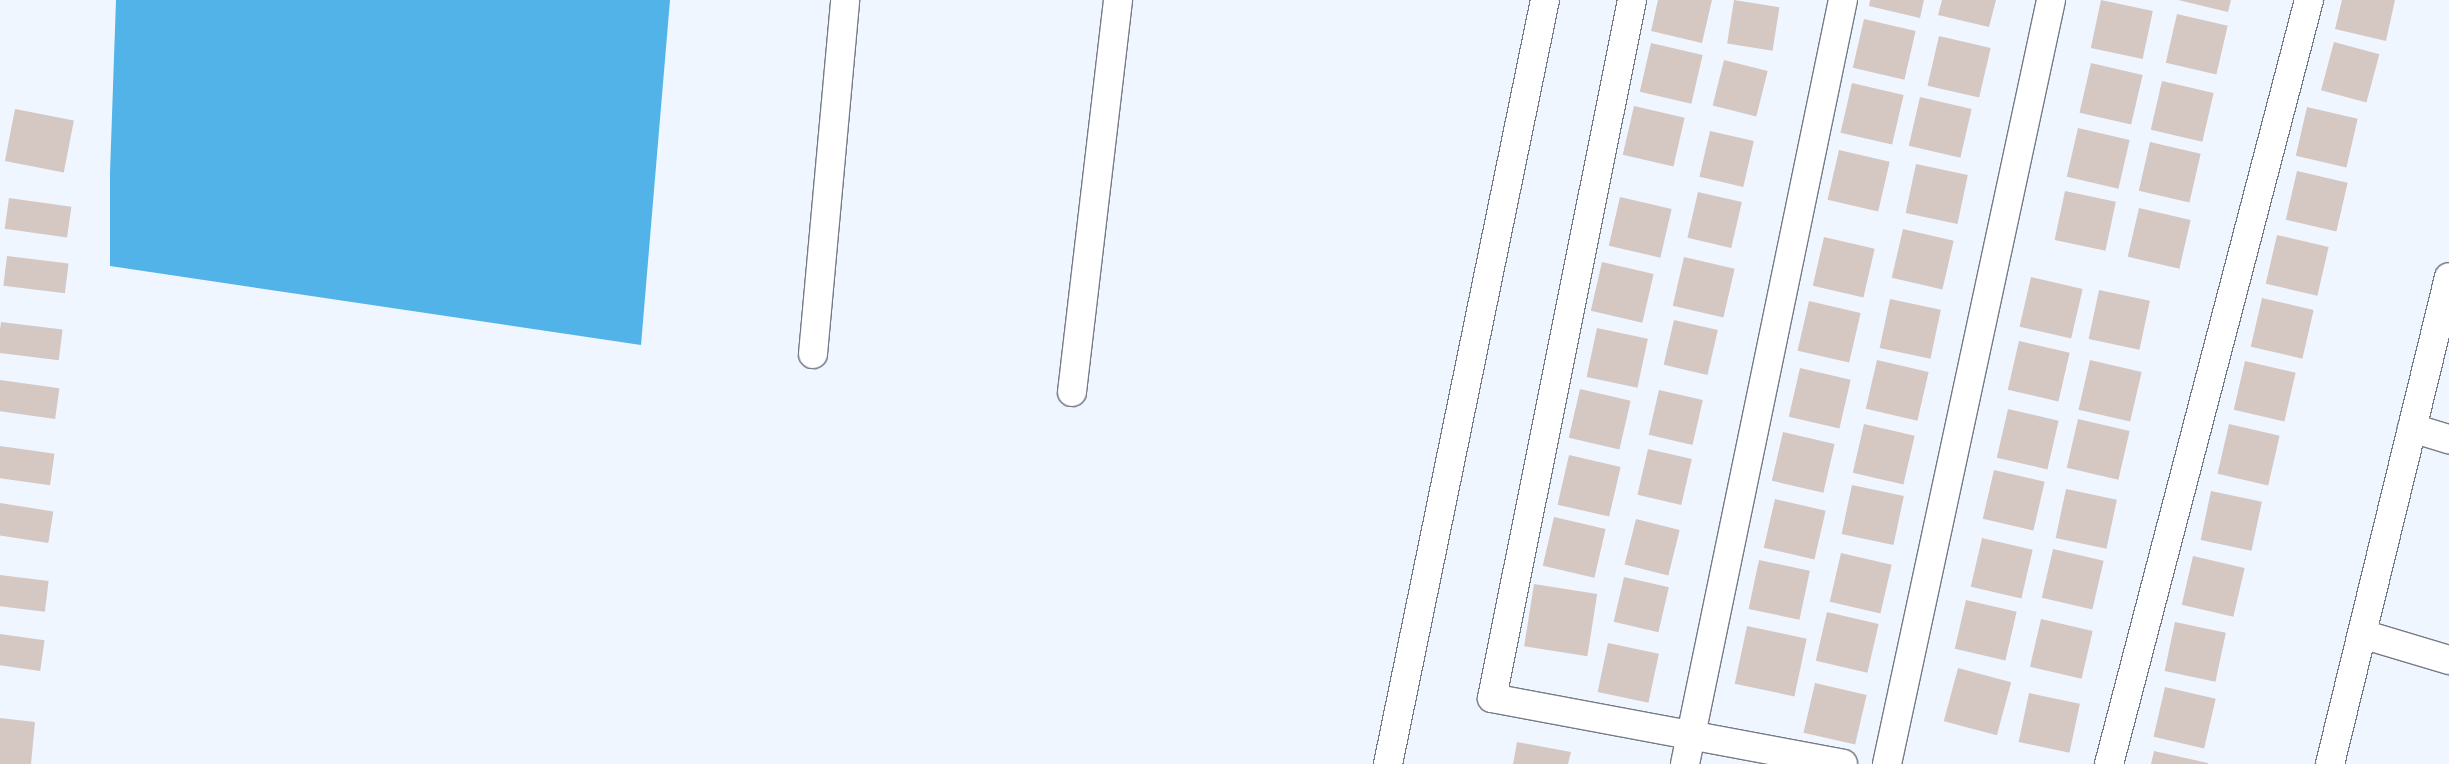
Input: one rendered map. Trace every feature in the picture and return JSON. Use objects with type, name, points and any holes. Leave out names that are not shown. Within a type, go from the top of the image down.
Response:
[{"type":"street","points":[[813,354],[845,0]]},
{"type":"street","points":[[1072,392],[1118,0]]},
{"type":"street","points":[[1388,764],[1545,0]]},
{"type":"street","points":[[1632,0],[1492,698],[1843,764]]},
{"type":"street","points":[[1685,764],[1844,0]]},
{"type":"street","points":[[1887,764],[2051,0]]},
{"type":"street","points":[[2109,764],[2309,0]]},
{"type":"street","points":[[2330,764],[2449,276]]},
{"type":"street","points":[[2412,428],[2449,439]]},
{"type":"street","points":[[2362,634],[2449,660]]},
{"type":"water","points":[[116,0],[670,0],[641,345],[110,266],[110,173]]},
{"type":"building","points":[[1658,0],[1712,0],[1702,43],[1651,31]]},
{"type":"building","points":[[1734,0],[1779,7],[1773,51],[1727,43]]},
{"type":"building","points":[[1870,0],[1924,0],[1920,18],[1869,6]]},
{"type":"building","points":[[1942,0],[1996,0],[1989,27],[1938,15]]},
{"type":"building","points":[[2101,0],[2153,11],[2143,59],[2091,48]]},
{"type":"building","points":[[2178,0],[2231,0],[2228,12]]},
{"type":"building","points":[[2342,0],[2395,0],[2386,41],[2335,29]]},
{"type":"building","points":[[2177,14],[2228,26],[2216,74],[2166,63]]},
{"type":"building","points":[[1864,19],[1916,31],[1904,80],[1853,68]]},
{"type":"building","points":[[1939,36],[1991,48],[1979,98],[1928,86]]},
{"type":"building","points":[[2334,42],[2379,54],[2366,102],[2321,90]]},
{"type":"building","points":[[1651,43],[1703,55],[1691,104],[1640,92]]},
{"type":"building","points":[[1724,60],[1768,71],[1756,116],[1713,106]]},
{"type":"building","points":[[2091,63],[2143,75],[2131,125],[2080,113]]},
{"type":"building","points":[[2162,81],[2214,93],[2202,142],[2151,130]]},
{"type":"building","points":[[1852,83],[1904,95],[1892,145],[1841,133]]},
{"type":"building","points":[[1920,97],[1972,109],[1960,158],[1909,146]]},
{"type":"building","points":[[1634,106],[1685,118],[1673,166],[1623,155]]},
{"type":"building","points":[[2307,107],[2358,119],[2346,167],[2296,156]]},
{"type":"building","points":[[15,109],[74,120],[64,172],[5,161]]},
{"type":"building","points":[[2078,128],[2130,140],[2118,189],[2067,177]]},
{"type":"building","points":[[1710,131],[1754,141],[1743,187],[1699,177]]},
{"type":"building","points":[[2150,142],[2201,154],[2189,202],[2139,191]]},
{"type":"building","points":[[1839,150],[1890,162],[1878,211],[1828,200]]},
{"type":"building","points":[[1916,164],[1968,175],[1957,224],[1906,213]]},
{"type":"building","points":[[2297,171],[2348,183],[2336,231],[2286,220]]},
{"type":"building","points":[[2065,191],[2116,202],[2105,251],[2055,240]]},
{"type":"building","points":[[1698,192],[1742,202],[1731,248],[1687,238]]},
{"type":"building","points":[[1620,197],[1672,209],[1660,258],[1609,246]]},
{"type":"building","points":[[9,198],[71,207],[67,237],[5,229]]},
{"type":"building","points":[[2139,208],[2191,220],[2179,269],[2128,257]]},
{"type":"building","points":[[1903,229],[1954,241],[1942,289],[1892,278]]},
{"type":"building","points":[[2277,235],[2329,247],[2317,296],[2266,284]]},
{"type":"building","points":[[1824,237],[1875,249],[1863,297],[1813,286]]},
{"type":"building","points":[[7,256],[69,264],[65,293],[3,286]]},
{"type":"building","points":[[1684,257],[1735,269],[1723,317],[1673,306]]},
{"type":"building","points":[[1602,262],[1654,274],[1642,323],[1591,311]]},
{"type":"building","points":[[2031,277],[2083,289],[2071,339],[2020,327]]},
{"type":"building","points":[[2099,290],[2150,301],[2139,350],[2089,339]]},
{"type":"building","points":[[2262,298],[2314,310],[2302,359],[2251,347]]},
{"type":"building","points":[[1890,299],[1941,310],[1930,359],[1880,348]]},
{"type":"building","points":[[1809,301],[1861,313],[1849,363],[1798,351]]},
{"type":"building","points":[[1674,320],[1718,330],[1707,375],[1664,365]]},
{"type":"building","points":[[1,322],[63,330],[59,360],[0,353]]},
{"type":"building","points":[[1597,328],[1648,339],[1637,388],[1587,377]]},
{"type":"building","points":[[2019,341],[2070,353],[2058,401],[2008,390]]},
{"type":"building","points":[[1877,360],[1929,372],[1917,421],[1866,409]]},
{"type":"building","points":[[2090,360],[2142,372],[2130,422],[2079,410]]},
{"type":"building","points":[[2245,361],[2296,373],[2284,421],[2234,410]]},
{"type":"building","points":[[1800,368],[1851,380],[1839,428],[1789,417]]},
{"type":"building","points":[[0,380],[59,388],[55,419],[0,411]]},
{"type":"building","points":[[1580,389],[1631,401],[1619,449],[1569,438]]},
{"type":"building","points":[[1659,390],[1703,400],[1692,445],[1649,435]]},
{"type":"building","points":[[2008,409],[2059,421],[2047,469],[1997,458]]},
{"type":"building","points":[[2078,419],[2130,431],[2118,480],[2067,468]]},
{"type":"building","points":[[1864,424],[1915,436],[1903,484],[1853,473]]},
{"type":"building","points":[[2229,424],[2280,436],[2268,485],[2218,474]]},
{"type":"building","points":[[1783,432],[1835,444],[1823,493],[1772,481]]},
{"type":"building","points":[[0,446],[54,454],[50,485],[0,478]]},
{"type":"building","points":[[1648,449],[1692,459],[1681,505],[1637,495]]},
{"type":"building","points":[[1569,455],[1621,467],[1609,517],[1558,505]]},
{"type":"building","points":[[1994,470],[2045,482],[2033,530],[1983,519]]},
{"type":"building","points":[[1852,485],[1904,496],[1893,545],[1842,534]]},
{"type":"building","points":[[2066,489],[2117,500],[2106,549],[2056,538]]},
{"type":"building","points":[[2211,491],[2262,502],[2251,551],[2201,540]]},
{"type":"building","points":[[1775,499],[1826,511],[1814,559],[1764,548]]},
{"type":"building","points":[[0,503],[53,511],[48,543],[0,535]]},
{"type":"building","points":[[1554,517],[1606,529],[1594,578],[1543,566]]},
{"type":"building","points":[[1636,519],[1680,530],[1668,575],[1625,565]]},
{"type":"building","points":[[1982,538],[2033,550],[2021,598],[1971,587]]},
{"type":"building","points":[[2053,549],[2104,561],[2092,609],[2042,598]]},
{"type":"building","points":[[1841,553],[1892,565],[1880,613],[1830,602]]},
{"type":"building","points":[[2193,556],[2245,568],[2233,617],[2182,605]]},
{"type":"building","points":[[1759,560],[1810,571],[1799,620],[1749,609]]},
{"type":"building","points":[[0,575],[49,581],[45,612],[0,606]]},
{"type":"building","points":[[1624,577],[1669,587],[1658,632],[1614,622]]},
{"type":"building","points":[[1534,584],[1597,594],[1587,656],[1524,646]]},
{"type":"building","points":[[1966,600],[2017,612],[2005,660],[1955,649]]},
{"type":"building","points":[[1827,612],[1879,624],[1867,673],[1816,661]]},
{"type":"building","points":[[2041,619],[2093,631],[2082,679],[2030,667]]},
{"type":"building","points":[[2175,622],[2226,633],[2215,682],[2165,671]]},
{"type":"building","points":[[1747,626],[1807,639],[1794,696],[1735,684]]},
{"type":"building","points":[[0,634],[45,640],[40,671],[0,665]]},
{"type":"building","points":[[1608,643],[1659,654],[1648,703],[1598,692]]},
{"type":"building","points":[[1958,668],[2011,682],[1997,735],[1944,721]]},
{"type":"building","points":[[1815,683],[1867,695],[1855,745],[1804,733]]},
{"type":"building","points":[[2165,687],[2216,699],[2204,748],[2154,737]]},
{"type":"building","points":[[2029,693],[2080,704],[2069,753],[2019,742]]},
{"type":"building","points":[[0,718],[35,722],[31,764],[0,764]]},
{"type":"building","points":[[1517,742],[1571,752],[1568,764],[1513,764]]},
{"type":"building","points":[[2154,751],[2208,763],[2208,764],[2151,764]]}]
